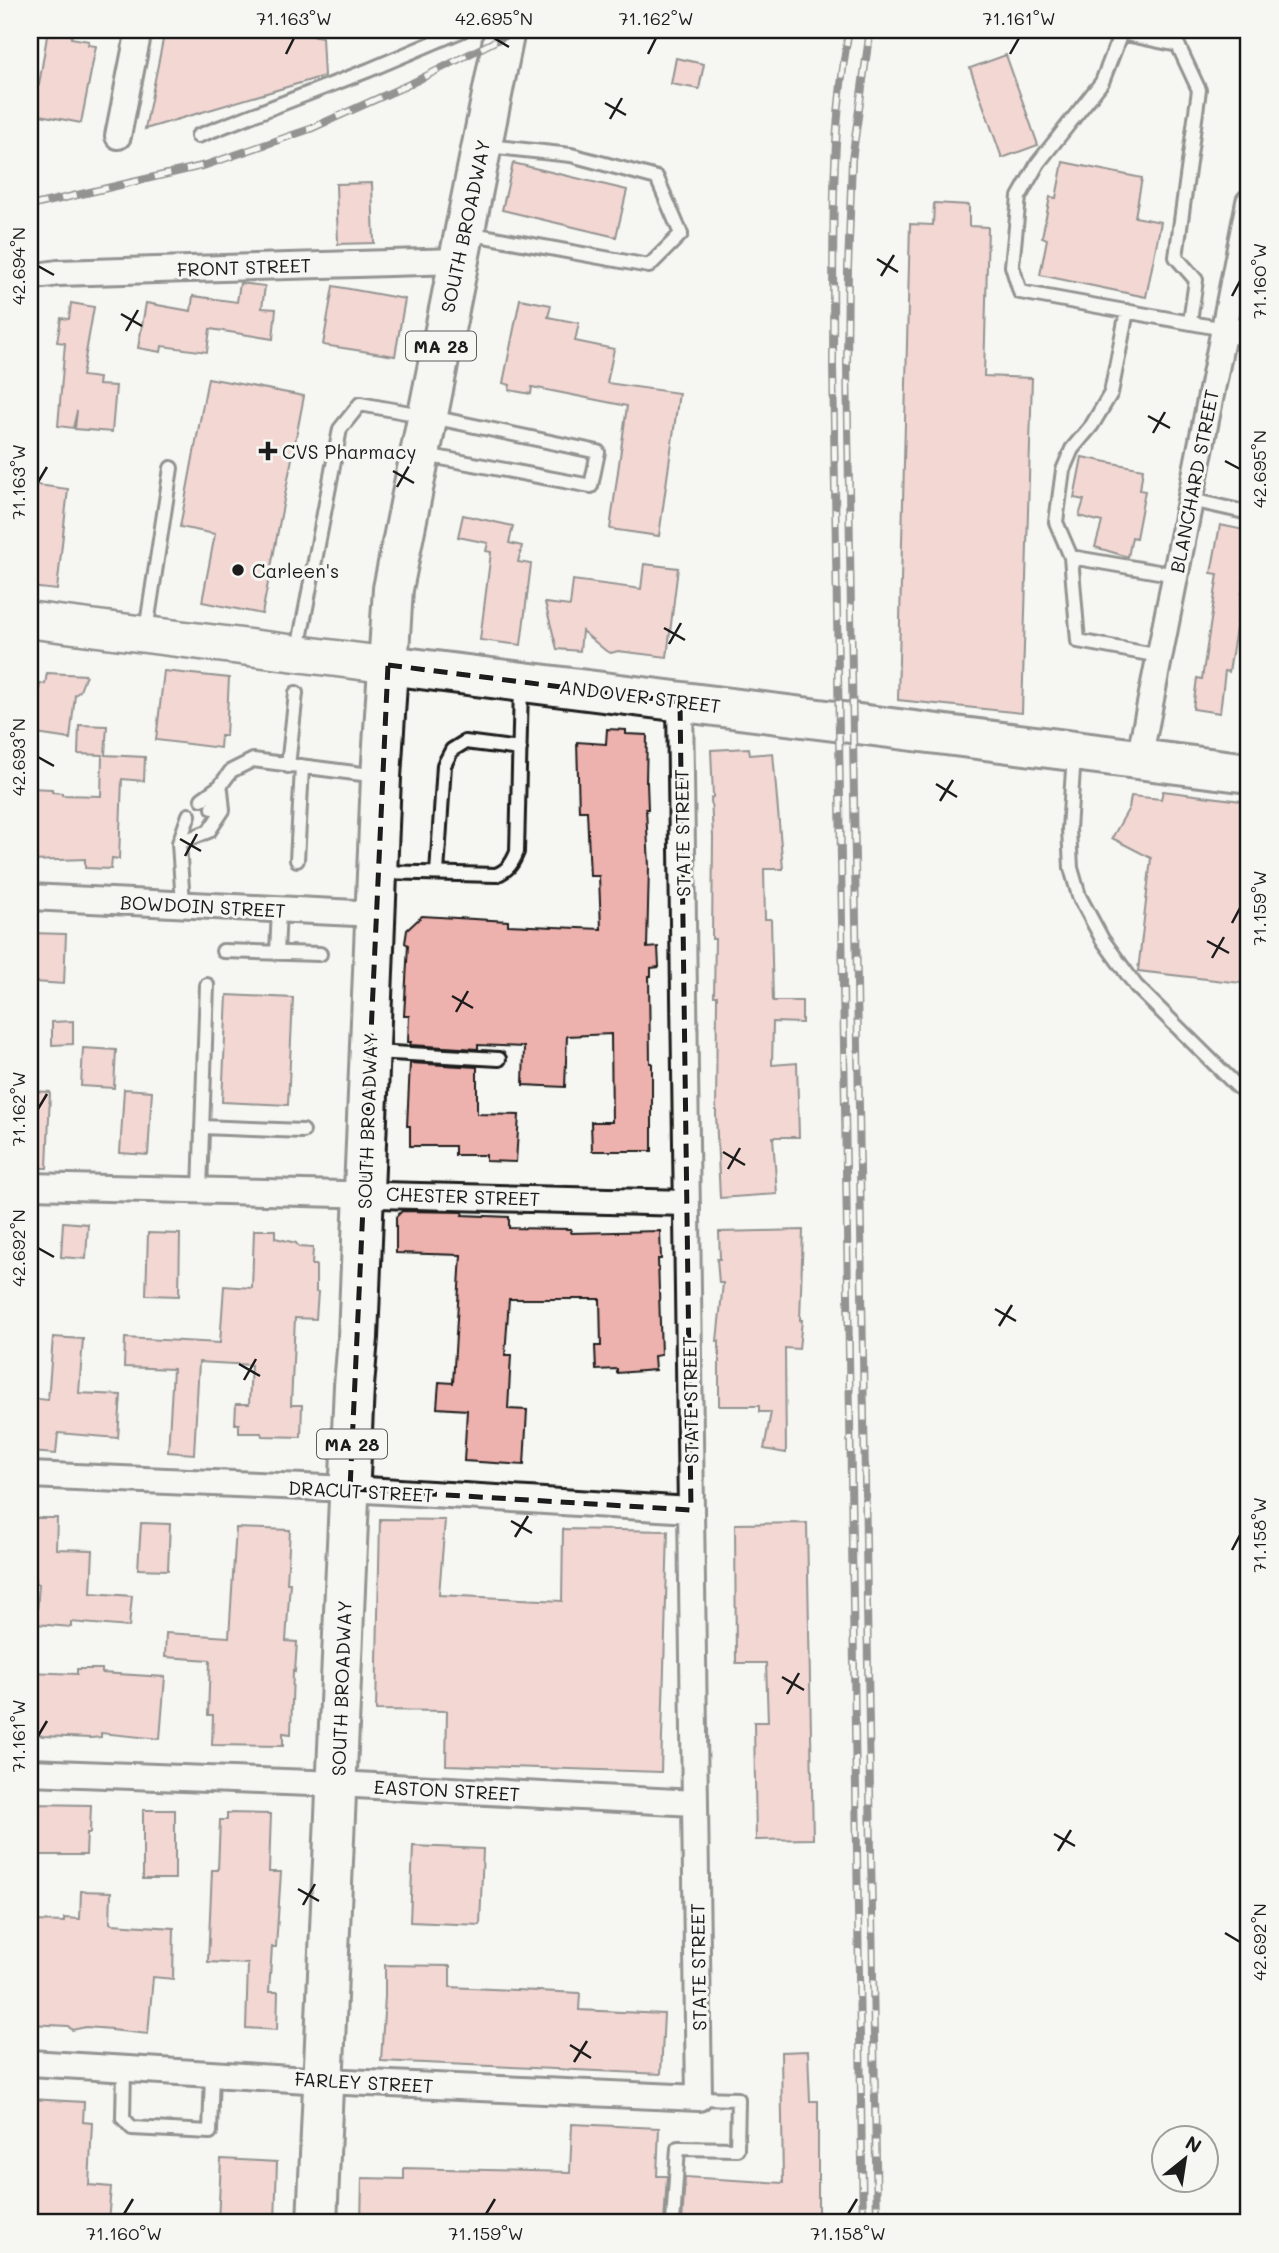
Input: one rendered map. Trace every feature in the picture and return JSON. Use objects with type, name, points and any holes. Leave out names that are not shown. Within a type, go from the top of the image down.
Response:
[{"type":"main road","name":"SOUTH BROADWAY","points":[[317,2223],[377,872],[393,589],[505,30]]},
{"type":"main road","name":"ANDOVER STREET","points":[[30,620],[1249,773]]},
{"type":"street","points":[[118,136],[139,30]]},
{"type":"street","name":"BLANCHARD STREET","points":[[1139,760],[1249,202]]},
{"type":"street","name":"FRONT STREET","points":[[30,277],[460,247]]},
{"type":"street","points":[[1224,329],[1249,334]]},
{"type":"street","name":"STATE STREET","points":[[680,702],[699,2098]]},
{"type":"street","name":"BOWDOIN STREET","points":[[30,897],[376,914]]},
{"type":"street","name":"CHESTER STREET","points":[[30,1186],[687,1203]]},
{"type":"street","name":"DRACUT STREET","points":[[30,1475],[350,1489],[691,1510]]},
{"type":"street","name":"EASTON STREET","points":[[30,1772],[337,1784],[695,1803]]},
{"type":"street","name":"FARLEY STREET","points":[[30,2063],[324,2081],[699,2098]]},
{"type":"lane","points":[[198,136],[463,30]]},
{"type":"lane","points":[[1190,322],[1196,280],[1176,257],[1199,90],[1178,45],[1121,33],[1102,82],[1038,163],[1019,197],[1012,266],[1020,292],[1224,329]]},
{"type":"lane","points":[[460,247],[649,266],[681,234],[657,178],[571,155],[481,145]]},
{"type":"lane","points":[[1127,311],[1111,393],[1092,425],[1072,449],[1063,470],[1056,522],[1071,557],[1078,641],[1160,656]]},
{"type":"lane","points":[[297,654],[340,429],[360,404],[598,452],[591,486],[420,454]]},
{"type":"lane","points":[[145,635],[171,468]]},
{"type":"lane","points":[[1191,500],[1249,513]]},
{"type":"lane","points":[[1071,557],[1176,575]]},
{"type":"lane","points":[[377,872],[496,875],[506,871],[513,863],[517,852],[521,681]]},
{"type":"lane","points":[[288,766],[296,693]]},
{"type":"lane","points":[[436,873],[444,765],[452,750],[465,743],[520,749]]},
{"type":"lane","points":[[1074,751],[1069,828],[1071,868],[1079,895],[1090,918],[1136,986],[1249,1095]]},
{"type":"lane","points":[[202,799],[220,786],[231,771],[253,760],[382,777]]},
{"type":"lane","points":[[297,860],[302,768]]},
{"type":"lane","points":[[213,808],[220,786]]},
{"type":"lane","points":[[179,843],[209,831],[223,810],[220,786]]},
{"type":"lane","points":[[183,905],[179,843],[190,815]]},
{"type":"lane","points":[[179,843],[201,824]]},
{"type":"lane","points":[[277,953],[279,909]]},
{"type":"lane","points":[[223,951],[320,954]]},
{"type":"lane","points":[[200,1190],[206,985]]},
{"type":"lane","points":[[370,1051],[499,1059]]},
{"type":"lane","points":[[202,1127],[303,1131]]},
{"type":"lane","points":[[124,2069],[123,2118],[132,2128],[210,2132],[212,2074]]},
{"type":"lane","points":[[673,2223],[678,2148],[737,2149],[738,2099],[699,2098]]},
{"type":"highlighted area","points":[[388,665],[680,702],[691,1510],[350,1489]]},
{"type":"building","points":[[48,30],[72,34],[71,38],[89,41],[88,45],[96,46],[81,123],[30,113],[30,83],[39,85]]},
{"type":"building","points":[[165,30],[282,30],[322,37],[324,76],[145,129]]},
{"type":"building","points":[[1006,55],[1038,145],[1002,158],[970,68]]},
{"type":"building","points":[[676,58],[704,64],[699,89],[671,84]]},
{"type":"building","points":[[1063,162],[1142,178],[1135,217],[1161,222],[1146,297],[1040,275],[1047,239],[1042,237],[1050,197],[1056,198]]},
{"type":"building","points":[[513,163],[627,190],[616,237],[502,210]]},
{"type":"building","points":[[372,183],[374,243],[338,244],[336,184]]},
{"type":"building","points":[[934,203],[969,205],[969,226],[988,227],[984,376],[1032,378],[1022,713],[898,700],[910,224],[933,225]]},
{"type":"building","points":[[240,283],[265,286],[262,308],[276,309],[273,339],[210,329],[207,352],[162,346],[161,352],[138,348],[146,303],[191,311],[193,296],[237,302]]},
{"type":"building","points":[[333,286],[405,299],[395,356],[323,345]]},
{"type":"building","points":[[520,299],[551,305],[548,317],[579,323],[575,341],[614,349],[607,383],[679,393],[659,536],[610,529],[627,406],[532,387],[531,394],[509,390],[510,385],[503,383]]},
{"type":"building","points":[[71,303],[94,307],[82,376],[99,378],[98,385],[116,386],[112,432],[75,429],[77,411],[73,428],[58,426],[65,343],[57,342],[61,318],[69,319]]},
{"type":"building","points":[[208,378],[304,396],[262,614],[202,602],[215,534],[180,527]]},
{"type":"building","points":[[1082,457],[1143,469],[1140,490],[1145,491],[1136,538],[1132,537],[1128,557],[1095,547],[1102,522],[1079,516],[1084,500],[1074,498]]},
{"type":"building","points":[[30,484],[68,489],[57,590],[30,587]]},
{"type":"building","points":[[463,515],[513,526],[509,543],[522,546],[518,562],[531,564],[521,645],[480,640],[491,552],[486,551],[488,543],[458,537]]},
{"type":"building","points":[[1220,525],[1249,531],[1249,570],[1246,569],[1244,579],[1229,672],[1225,671],[1220,713],[1193,709],[1197,678],[1202,679],[1218,574],[1211,573]]},
{"type":"building","points":[[644,564],[678,568],[667,657],[618,651],[611,653],[582,631],[580,651],[557,649],[545,603],[570,606],[573,580],[641,589]]},
{"type":"building","points":[[164,671],[229,678],[226,736],[221,736],[220,748],[156,740]]},
{"type":"building","points":[[47,673],[86,675],[80,691],[75,695],[70,739],[36,734],[40,710],[36,709],[40,683],[45,684]]},
{"type":"building","points":[[79,725],[107,726],[105,755],[145,757],[144,781],[122,779],[119,859],[112,858],[111,869],[85,868],[85,859],[32,861],[30,788],[52,789],[52,792],[62,795],[101,796],[102,755],[78,754]]},
{"type":"building","points":[[607,729],[626,730],[626,734],[647,735],[647,948],[658,947],[659,967],[651,968],[649,976],[652,1151],[592,1151],[591,1122],[612,1122],[611,1034],[567,1036],[565,1087],[523,1085],[524,1047],[478,1045],[478,1049],[410,1045],[409,1016],[404,1016],[407,930],[422,916],[508,921],[508,925],[601,929],[599,876],[590,876],[587,811],[579,811],[577,742],[606,744]]},
{"type":"building","points":[[749,748],[750,755],[773,753],[783,869],[764,869],[765,919],[771,919],[773,1001],[802,1001],[802,1023],[773,1022],[772,1065],[797,1063],[799,1137],[773,1137],[777,1194],[720,1198],[716,1115],[717,996],[714,996],[715,939],[712,939],[711,750]]},
{"type":"building","points":[[1163,791],[1249,802],[1249,984],[1138,971],[1151,858],[1112,838],[1129,808],[1131,796],[1161,799]]},
{"type":"building","points":[[30,933],[66,934],[64,984],[34,982],[34,967],[30,967]]},
{"type":"building","points":[[227,995],[293,998],[288,1105],[222,1102]]},
{"type":"building","points":[[73,1021],[73,1044],[52,1045],[52,1022]]},
{"type":"building","points":[[83,1048],[116,1050],[114,1088],[81,1086]]},
{"type":"building","points":[[410,1063],[477,1067],[477,1114],[519,1115],[516,1162],[486,1161],[486,1155],[455,1155],[455,1146],[410,1146],[410,1126],[407,1126]]},
{"type":"building","points":[[124,1089],[152,1091],[148,1155],[120,1153]]},
{"type":"building","points":[[30,1091],[50,1092],[47,1168],[30,1168]]},
{"type":"building","points":[[402,1211],[463,1212],[462,1215],[509,1217],[509,1228],[571,1229],[571,1233],[660,1231],[661,1259],[658,1259],[661,1355],[654,1356],[655,1370],[617,1373],[617,1369],[596,1370],[595,1346],[601,1346],[600,1299],[509,1299],[505,1355],[511,1355],[508,1409],[527,1410],[524,1465],[464,1461],[467,1410],[437,1408],[439,1382],[453,1383],[461,1255],[396,1253],[396,1217]]},
{"type":"building","points":[[63,1222],[88,1224],[86,1259],[61,1257]]},
{"type":"building","points":[[254,1230],[275,1230],[275,1238],[296,1243],[299,1247],[313,1248],[312,1265],[316,1265],[318,1292],[316,1319],[295,1318],[291,1405],[302,1405],[301,1437],[239,1433],[239,1424],[235,1424],[236,1404],[249,1404],[251,1365],[199,1362],[194,1454],[168,1452],[173,1369],[124,1367],[125,1338],[220,1343],[224,1286],[252,1288]]},
{"type":"building","points":[[803,1230],[799,1349],[785,1348],[786,1453],[764,1449],[771,1412],[759,1412],[759,1406],[719,1406],[717,1341],[723,1283],[719,1283],[717,1259],[720,1259],[719,1232]]},
{"type":"building","points":[[148,1233],[180,1234],[179,1296],[146,1295]]},
{"type":"building","points":[[53,1337],[83,1339],[79,1393],[121,1395],[118,1438],[58,1433],[56,1454],[30,1452],[30,1398],[48,1400]]},
{"type":"building","points":[[31,1518],[57,1518],[56,1549],[93,1550],[91,1593],[132,1596],[129,1627],[71,1622],[71,1627],[36,1624],[39,1584],[36,1579],[30,1579]]},
{"type":"building","points":[[380,1519],[445,1520],[439,1595],[562,1601],[563,1529],[668,1531],[661,1772],[446,1765],[447,1711],[376,1710]]},
{"type":"building","points":[[141,1523],[170,1524],[168,1570],[138,1569]]},
{"type":"building","points":[[807,1523],[813,1839],[756,1840],[754,1722],[768,1722],[766,1663],[736,1663],[735,1524]]},
{"type":"building","points":[[236,1528],[290,1530],[286,1641],[297,1642],[295,1672],[293,1671],[291,1734],[283,1733],[283,1746],[212,1745],[213,1715],[208,1715],[210,1660],[165,1657],[166,1633],[229,1637]]},
{"type":"building","points":[[77,1669],[102,1669],[102,1673],[165,1677],[160,1739],[101,1733],[101,1737],[91,1738],[42,1736],[31,1730],[30,1672],[77,1674]]},
{"type":"building","points":[[30,1804],[91,1805],[86,1855],[30,1855]]},
{"type":"building","points":[[143,1810],[175,1810],[175,1879],[143,1879]]},
{"type":"building","points":[[227,1813],[271,1814],[269,1872],[281,1872],[276,1947],[272,1947],[269,1992],[278,1992],[277,2030],[246,2028],[248,1964],[208,1962],[212,1870],[218,1870],[220,1820],[227,1820]]},
{"type":"building","points":[[413,1846],[483,1849],[480,1925],[410,1922]]},
{"type":"building","points":[[81,1891],[111,1892],[112,1924],[174,1928],[173,1979],[153,1977],[148,2034],[86,2027],[72,2030],[68,2026],[30,2024],[30,1954],[34,1953],[35,1921],[64,1922],[64,1918],[80,1919]]},
{"type":"building","points":[[385,1965],[450,1966],[450,1987],[580,1993],[579,2010],[664,2014],[661,2074],[381,2061]]},
{"type":"building","points":[[808,2051],[810,2101],[818,2101],[818,2223],[682,2223],[685,2177],[783,2183],[781,2052]]},
{"type":"building","points":[[30,2099],[84,2102],[83,2122],[92,2123],[89,2185],[111,2187],[108,2223],[30,2223]]},
{"type":"building","points":[[572,2124],[659,2128],[657,2176],[667,2176],[664,2223],[361,2223],[362,2178],[404,2179],[404,2168],[570,2172]]},
{"type":"building","points":[[221,2159],[277,2162],[275,2223],[218,2223]]},
{"type":"railway","points":[[30,206],[206,165],[310,129],[412,83],[517,30]]},
{"type":"railway","points":[[849,30],[835,154],[833,364],[863,2223]]},
{"type":"railway","points":[[870,30],[852,160],[847,364],[877,2223]]},
{"type":"place","name":"CVS Pharmacy","points":[[268,451]]},
{"type":"place","name":"Carleen's","points":[[238,570]]}]
